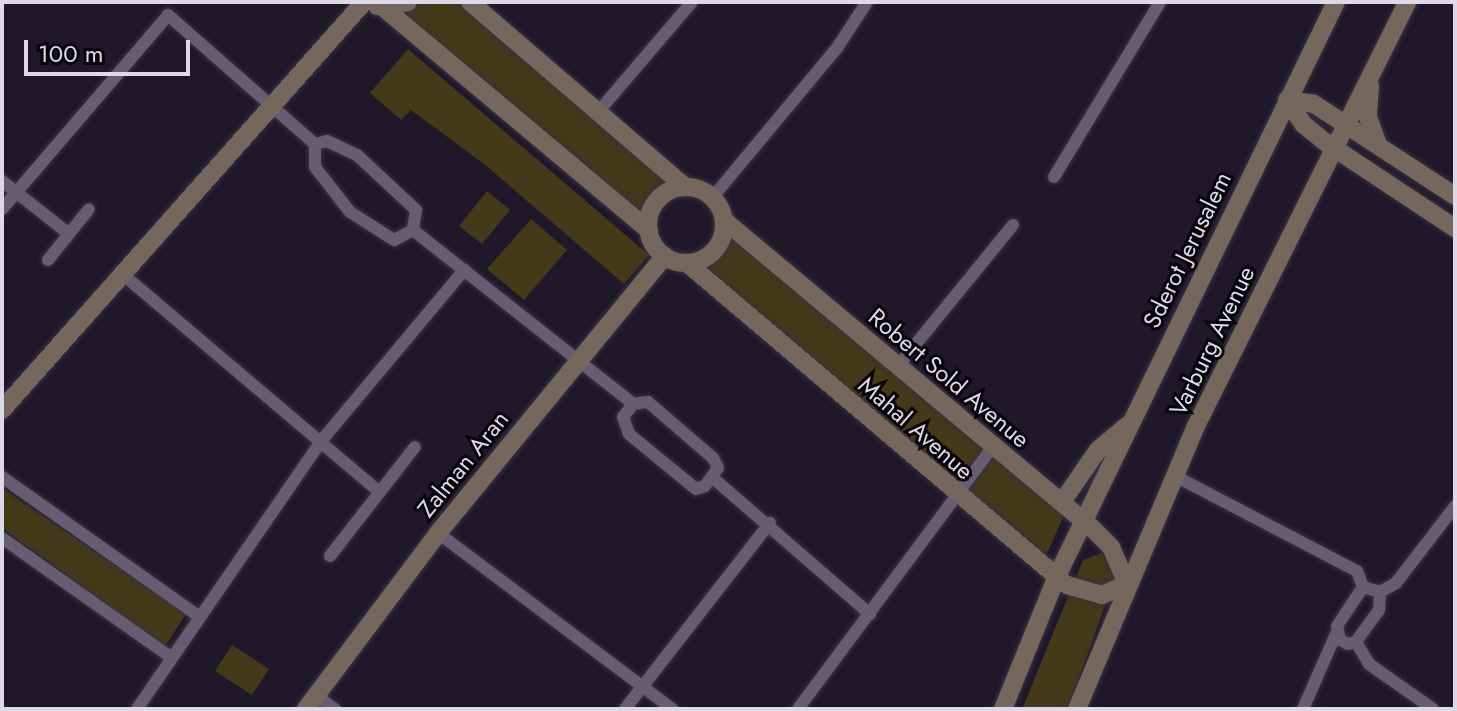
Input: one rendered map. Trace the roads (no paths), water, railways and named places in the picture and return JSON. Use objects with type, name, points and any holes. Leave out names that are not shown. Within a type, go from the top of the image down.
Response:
[{"type":"street","points":[[2,410],[120,272],[371,4],[408,2]]},
{"type":"street","points":[[371,4],[649,230],[665,256],[687,263],[711,254],[724,233],[724,220],[712,198],[685,187],[470,2]]},
{"type":"street","points":[[598,112],[692,2]]},
{"type":"street","points":[[712,198],[837,48],[867,2]]},
{"type":"street","points":[[1054,177],[1160,2]]},
{"type":"street","name":"Sderot Jerusalem","points":[[1084,521],[1336,2]]},
{"type":"street","name":"Varburg Avenue","points":[[1077,709],[1175,476],[1407,2]]},
{"type":"street","points":[[2,209],[168,15],[315,144],[339,144],[357,155],[416,210],[413,230]]},
{"type":"street","points":[[1373,70],[1368,117],[1378,145]]},
{"type":"street","points":[[1287,100],[1314,104],[1455,196]]},
{"type":"street","points":[[1287,100],[1303,124],[1455,228]]},
{"type":"street","points":[[315,144],[315,167],[350,212],[394,240],[413,230]]},
{"type":"street","points":[[1317,181],[1333,172],[1370,172]]},
{"type":"street","points":[[2,181],[69,234]]},
{"type":"street","points":[[1432,181],[1455,183]]},
{"type":"street","points":[[649,230],[654,206],[673,190],[685,187]]},
{"type":"street","points":[[48,260],[89,209]]},
{"type":"street","name":"Robert Sold Avenue","points":[[724,220],[1084,521],[1111,547],[1127,584]]},
{"type":"street","points":[[898,366],[1013,225]]},
{"type":"street","points":[[413,230],[633,404]]},
{"type":"street","name":"Zalman Aran","points":[[311,702],[438,533],[665,256]]},
{"type":"street","name":"Mahal Avenue","points":[[687,263],[959,497],[1057,576],[1090,595],[1127,584]]},
{"type":"street","points":[[137,709],[198,616],[322,440],[464,270]]},
{"type":"street","points":[[120,272],[322,440],[379,492]]},
{"type":"street","points":[[648,402],[713,458],[718,468],[713,478],[696,489],[629,434],[623,417],[633,404],[648,402]]},
{"type":"street","points":[[1062,502],[1098,450],[1131,423]]},
{"type":"street","points":[[798,709],[959,497],[993,446]]},
{"type":"street","points":[[330,556],[415,447]]},
{"type":"street","points":[[1175,476],[1357,571],[1363,587]]},
{"type":"street","points":[[2,477],[198,616]]},
{"type":"street","points":[[713,478],[770,523],[870,614]]},
{"type":"street","points":[[1363,587],[1380,592],[1396,583],[1455,506]]},
{"type":"street","points":[[1003,709],[1057,576],[1084,521]]},
{"type":"street","points":[[625,709],[770,523]]},
{"type":"street","points":[[438,533],[672,709]]},
{"type":"street","points":[[2,538],[171,657]]},
{"type":"street","points":[[1031,555],[1045,585],[1045,607]]},
{"type":"street","points":[[1303,709],[1336,634],[1341,615],[1363,587]]},
{"type":"street","points":[[1336,634],[1348,644],[1356,642],[1379,610],[1380,592]]},
{"type":"street","points":[[1356,642],[1369,664],[1433,709]]},
{"type":"street","points":[[311,702],[335,709]]}]
